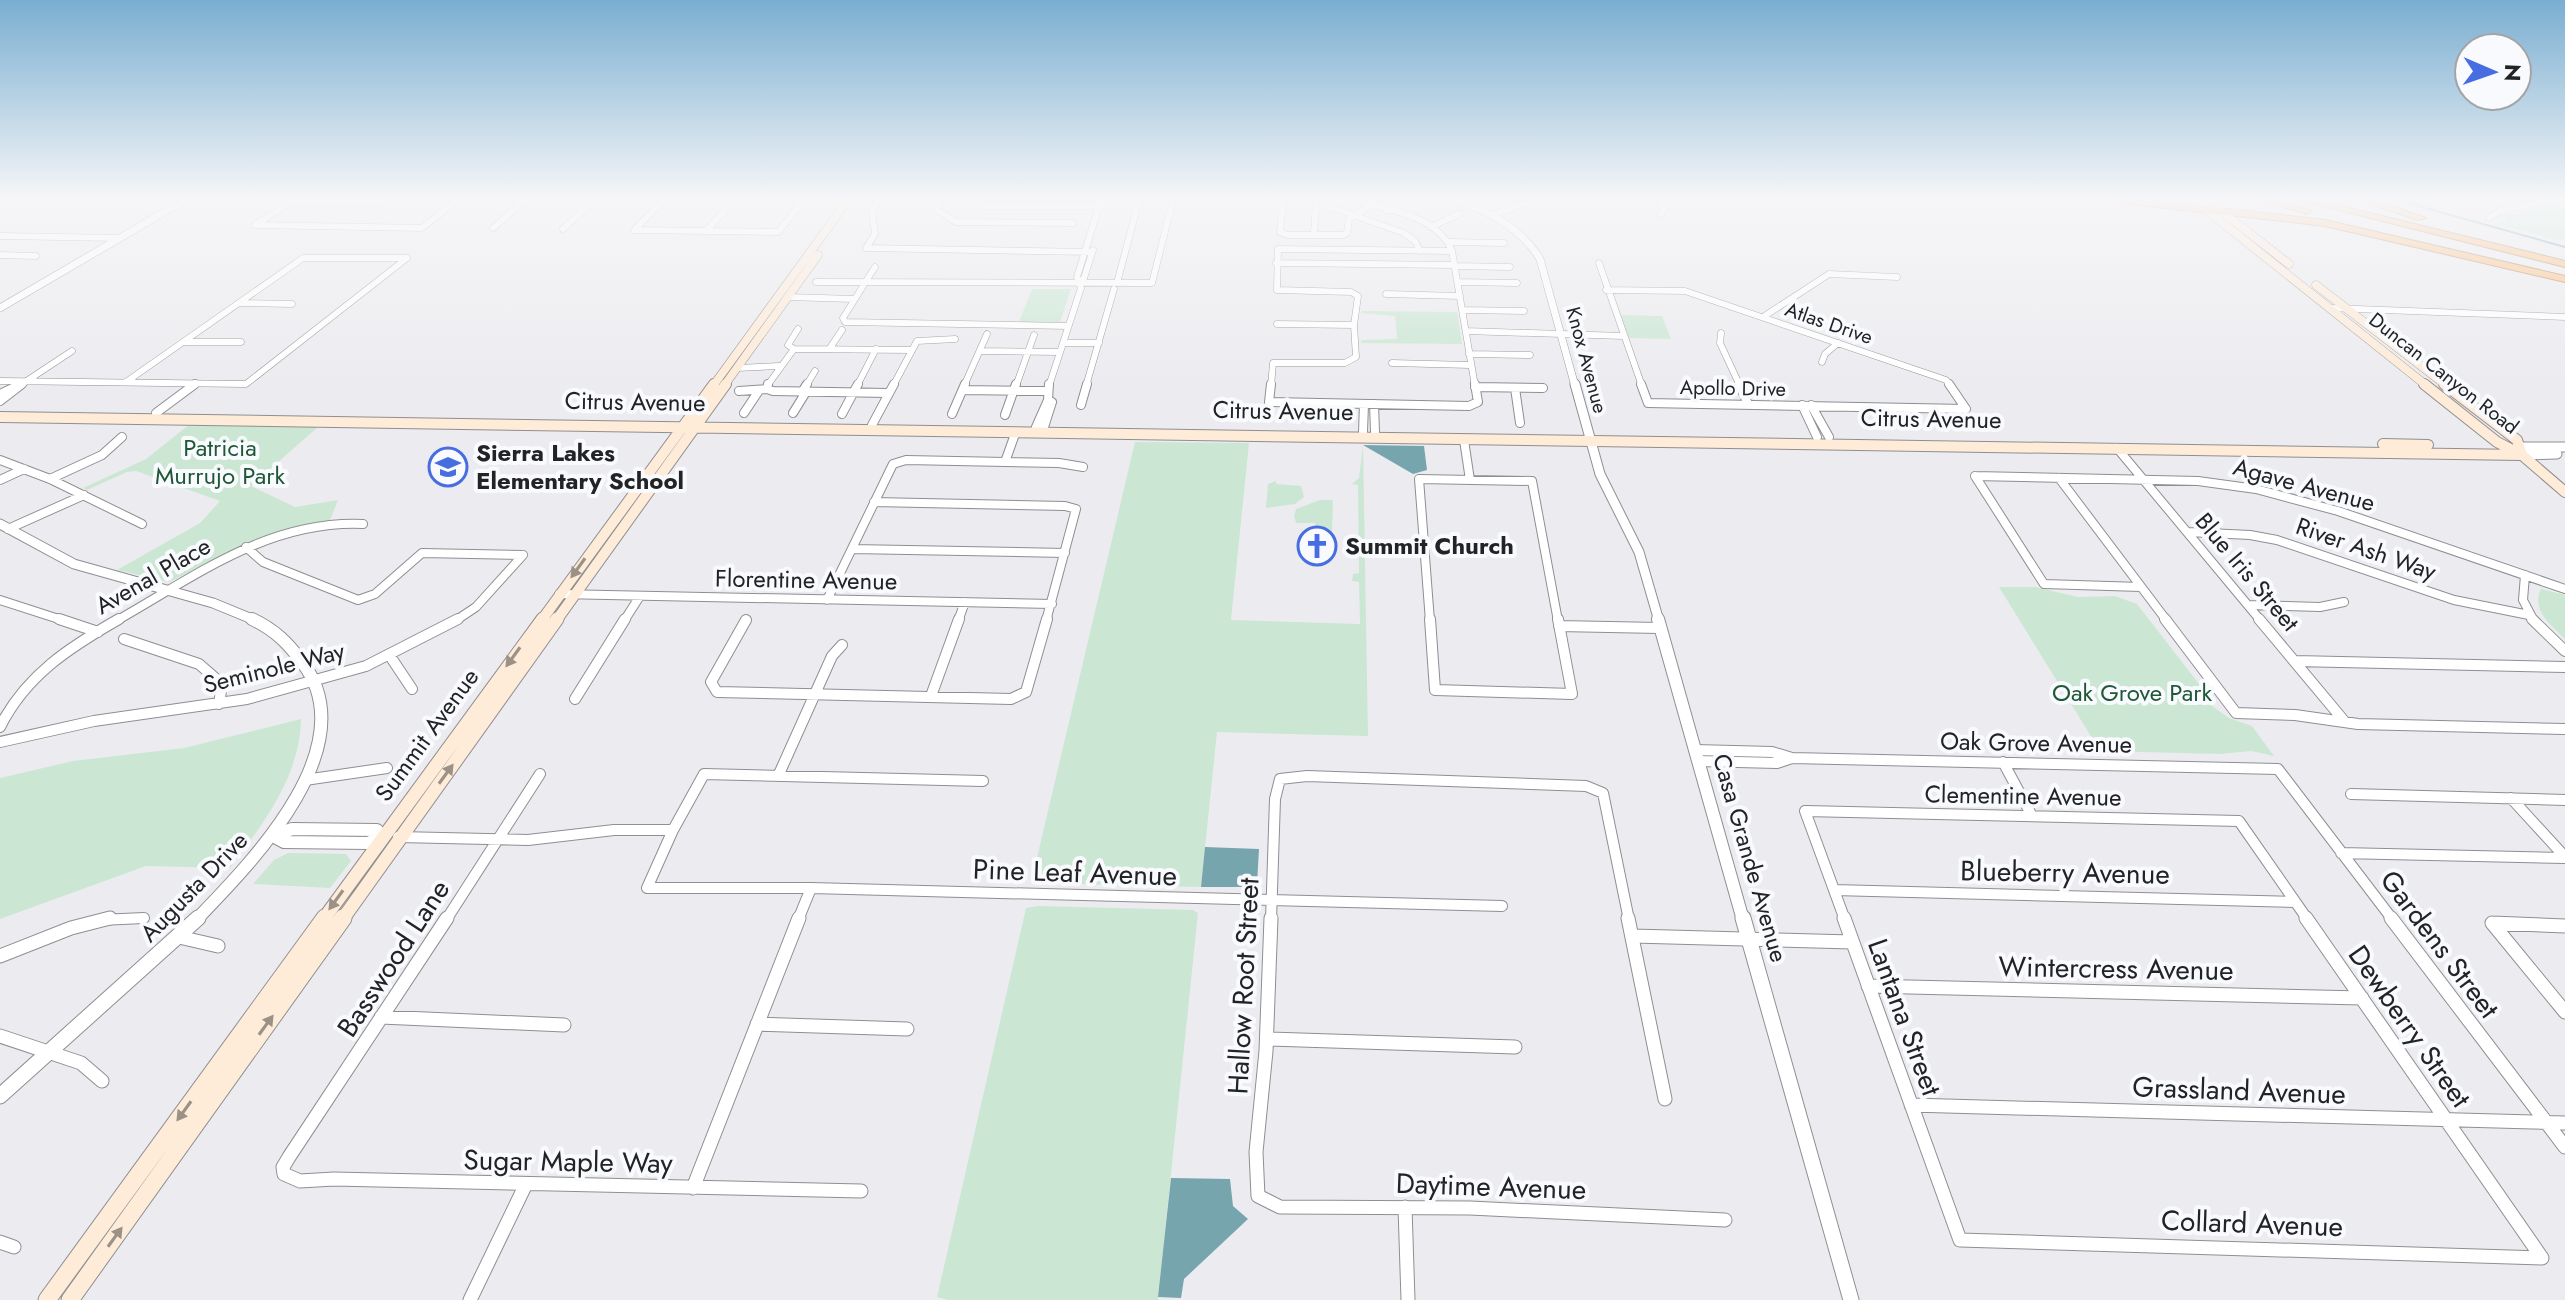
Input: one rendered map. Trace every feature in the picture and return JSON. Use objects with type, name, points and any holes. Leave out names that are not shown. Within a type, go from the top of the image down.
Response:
[{"type":"highway","points":[[2489,261],[2565,278]]},
{"type":"highway","points":[[2499,261],[2565,278]]},
{"type":"main road","name":"Summit Avenue","points":[[70,1300],[574,595],[805,261]]},
{"type":"main road","name":"Summit Avenue","points":[[47,1300],[559,594],[738,365],[813,261]]},
{"type":"main road","name":"Duncan Canyon Road","points":[[2274,261],[2507,447]]},
{"type":"main road","name":"Duncan Canyon Road","points":[[2285,261],[2517,440],[2520,451],[2565,492]]},
{"type":"main road","name":"Citrus Avenue","points":[[0,410],[1015,434],[1464,440],[1829,437],[2507,447],[2520,451]]},
{"type":"main road","name":"Citrus Avenue","points":[[0,417],[1040,427],[2117,448],[2520,451]]},
{"type":"street","points":[[0,308],[81,261]]},
{"type":"street","points":[[125,383],[301,261]]},
{"type":"street","points":[[0,381],[246,384],[404,261]]},
{"type":"street","points":[[1079,283],[1084,278],[1087,261]]},
{"type":"street","points":[[1081,405],[1124,261]]},
{"type":"street","points":[[816,282],[1079,283],[1116,286],[1152,283],[1158,261]]},
{"type":"street","points":[[1454,261],[1455,265],[1458,282],[1460,296],[1463,310],[1477,405],[1269,402],[1273,363],[1345,363],[1354,360],[1356,293],[1277,290],[1276,263],[1455,265],[1510,267]]},
{"type":"street","name":"Knox Avenue","points":[[1540,261],[1590,439]]},
{"type":"street","name":"Apollo Drive","points":[[1599,263],[1648,403],[1966,409]]},
{"type":"street","points":[[875,267],[843,318],[845,322],[1068,326]]},
{"type":"street","points":[[1763,317],[1829,274],[1897,277]]},
{"type":"street","points":[[1458,282],[1517,283]]},
{"type":"street","points":[[1040,427],[1081,288],[1079,283]]},
{"type":"street","name":"Atlas Drive","points":[[1606,290],[1685,291],[1946,380],[1966,409]]},
{"type":"street","points":[[1386,294],[1460,296]]},
{"type":"street","points":[[787,297],[854,299]]},
{"type":"street","points":[[239,303],[292,304]]},
{"type":"street","points":[[2331,308],[2565,317]]},
{"type":"street","points":[[1463,310],[1524,311]]},
{"type":"street","points":[[1277,324],[1354,325]]},
{"type":"street","points":[[798,329],[788,345],[794,349],[911,350]]},
{"type":"street","points":[[830,348],[842,330]]},
{"type":"street","points":[[1466,331],[1622,334]]},
{"type":"street","points":[[1721,333],[1720,343],[1748,404]]},
{"type":"street","points":[[952,414],[987,334]]},
{"type":"street","points":[[1005,415],[1034,335]]},
{"type":"street","points":[[872,425],[911,350],[922,339],[955,339]]},
{"type":"street","points":[[185,342],[241,342]]},
{"type":"street","points":[[1063,343],[1099,343]]},
{"type":"street","points":[[1822,362],[1825,354],[1838,343]]},
{"type":"street","points":[[767,389],[794,349]]},
{"type":"street","points":[[842,414],[876,349]]},
{"type":"street","points":[[0,401],[72,351]]},
{"type":"street","points":[[980,351],[1060,352]]},
{"type":"street","points":[[1469,354],[1530,355]]},
{"type":"street","points":[[1392,363],[1470,365]]},
{"type":"street","points":[[738,365],[780,366]]},
{"type":"street","points":[[793,413],[815,371]]},
{"type":"street","points":[[0,394],[25,382]]},
{"type":"street","points":[[156,413],[195,384]]},
{"type":"street","points":[[1475,387],[1543,388]]},
{"type":"street","points":[[1515,388],[1520,423]]},
{"type":"street","points":[[963,390],[1014,390],[1048,395]]},
{"type":"street","points":[[739,391],[888,393]]},
{"type":"street","points":[[744,413],[758,392]]},
{"type":"street","points":[[1363,432],[1369,404]]},
{"type":"street","points":[[1369,404],[1375,432]]},
{"type":"street","points":[[1806,405],[1817,437]]},
{"type":"street","points":[[1806,405],[1829,437]]},
{"type":"street","points":[[1810,423],[1821,423]]},
{"type":"street","points":[[1005,462],[1015,434]]},
{"type":"street","points":[[50,479],[102,455],[122,437]]},
{"type":"street","name":"Casa Grande Avenue","points":[[1590,439],[1604,485],[1634,540],[1851,1300]]},
{"type":"street","points":[[1464,440],[1470,480]]},
{"type":"street","name":"Citrus Avenue","points":[[2520,451],[2565,447]]},
{"type":"street","name":"Blue Iris Street","points":[[2117,448],[2345,722]]},
{"type":"street","name":"Citrus Avenue","points":[[2520,451],[2565,454]]},
{"type":"street","points":[[0,460],[50,479],[142,524]]},
{"type":"street","points":[[827,600],[889,469],[899,461],[1005,462],[1083,467]]},
{"type":"street","points":[[0,480],[24,469]]},
{"type":"street","name":"Agave Avenue","points":[[2141,587],[2044,584],[1975,476],[2214,482],[2273,492],[2565,589]]},
{"type":"street","points":[[2059,478],[2236,713],[2295,715],[2345,722],[2565,729]]},
{"type":"street","points":[[1419,479],[1532,481],[1559,626],[1572,694],[1435,690],[1419,479]]},
{"type":"street","points":[[4,526],[84,495]]},
{"type":"street","points":[[746,620],[711,682],[717,692],[1011,699],[1026,692],[1076,509],[1065,506],[874,502]]},
{"type":"street","name":"Avenal Place","points":[[0,727],[11,705],[27,685],[67,652],[246,547],[312,527],[363,524]]},
{"type":"street","name":"Augusta Drive","points":[[0,1096],[234,884],[273,836],[305,780],[319,740],[321,721],[321,701],[314,681],[295,649],[267,627],[227,609],[71,563],[4,526]]},
{"type":"street","name":"River Ash Way","points":[[2188,532],[2250,535],[2277,540],[2454,600],[2529,615]]},
{"type":"street","name":"Seminole Way","points":[[0,742],[94,721],[219,704],[314,681],[390,656],[448,626],[476,607],[523,555],[422,553],[366,599],[350,599],[311,579],[274,567],[246,547]]},
{"type":"street","points":[[852,549],[1065,553]]},
{"type":"street","points":[[2525,575],[2521,590],[2529,615],[2565,651]]},
{"type":"street","name":"Florentine Avenue","points":[[559,594],[1052,604]]},
{"type":"street","points":[[575,699],[640,596]]},
{"type":"street","points":[[0,600],[98,632]]},
{"type":"street","points":[[931,696],[965,602]]},
{"type":"street","points":[[2248,605],[2320,607],[2344,602]]},
{"type":"street","points":[[1559,626],[1659,628]]},
{"type":"street","points":[[124,639],[206,668],[222,684],[219,704]]},
{"type":"street","points":[[779,774],[813,694],[832,656],[842,645]]},
{"type":"street","points":[[390,656],[412,689]]},
{"type":"street","points":[[2295,661],[2565,667]]},
{"type":"street","name":"Oak Grove Avenue","points":[[1697,756],[1777,763],[1792,758],[2278,769]]},
{"type":"street","points":[[2003,762],[2032,816]]},
{"type":"street","points":[[305,780],[387,768]]},
{"type":"street","name":"Gardens Street","points":[[2278,769],[2565,1147]]},
{"type":"street","name":"Basswood Lane","points":[[283,1167],[540,774]]},
{"type":"street","points":[[273,836],[284,842],[368,843],[382,837],[563,838],[614,830],[673,830],[704,774],[983,781]]},
{"type":"street","name":"Hallow Root Street","points":[[1258,1196],[1256,1152],[1267,1039],[1275,799],[1280,779],[1307,776],[1586,786],[1603,793],[1633,936]]},
{"type":"street","points":[[2351,794],[2565,800]]},
{"type":"street","points":[[2511,798],[2565,858]]},
{"type":"street","name":"Clementine Avenue","points":[[1805,811],[2239,821]]},
{"type":"street","name":"Lantana Street","points":[[1805,811],[1960,1240]]},
{"type":"street","name":"Dewberry Street","points":[[2239,821],[2542,1258]]},
{"type":"street","name":"Pine Leaf Avenue","points":[[673,830],[647,888],[811,888],[1502,906]]},
{"type":"street","points":[[2341,853],[2565,858]]},
{"type":"street","points":[[693,1188],[811,888]]},
{"type":"street","name":"Blueberry Avenue","points":[[1834,890],[2295,902]]},
{"type":"street","points":[[0,956],[103,919],[129,915],[144,918]]},
{"type":"street","points":[[2565,926],[2492,923],[2565,1012]]},
{"type":"street","points":[[1665,1099],[1633,936],[1852,942]]},
{"type":"street","points":[[179,937],[218,946]]},
{"type":"street","name":"Wintercress Avenue","points":[[1868,986],[2362,998]]},
{"type":"street","points":[[381,1017],[564,1025]]},
{"type":"street","points":[[757,1024],[907,1029]]},
{"type":"street","points":[[0,1036],[81,1063],[102,1081]]},
{"type":"street","points":[[1267,1039],[1515,1047]]},
{"type":"street","name":"Grassland Avenue","points":[[1911,1105],[2565,1123]]},
{"type":"street","name":"Sugar Maple Way","points":[[283,1167],[284,1174],[300,1181],[334,1179],[861,1191]]},
{"type":"street","points":[[470,1300],[526,1184]]},
{"type":"street","name":"Daytime Avenue","points":[[1258,1196],[1280,1207],[1405,1207],[1725,1220]]},
{"type":"street","points":[[1405,1207],[1408,1300]]},
{"type":"street","name":"Collard Avenue","points":[[1960,1240],[2542,1258]]},
{"type":"green space","points":[[1032,289],[1071,289],[1060,322],[1019,322]]},
{"type":"green space","points":[[1362,311],[1457,312],[1462,344],[1361,343],[1361,340],[1397,339],[1395,316]]},
{"type":"green space","points":[[1621,315],[1662,316],[1671,339],[1629,338]]},
{"type":"green space","name":"Patricia Murrujo Park","points":[[190,424],[319,426],[251,486],[295,507],[338,500],[330,520],[262,537],[169,582],[117,570],[200,523],[220,501],[136,471],[87,490],[83,488],[146,459]]},
{"type":"green space","points":[[1135,442],[1249,443],[1231,620],[1360,624],[1359,582],[1352,581],[1353,574],[1359,573],[1358,485],[1352,484],[1359,478],[1363,445],[1368,736],[1217,732],[1201,887],[1031,883]]},
{"type":"green space","points":[[1276,481],[1276,484],[1301,486],[1304,497],[1295,504],[1266,508],[1268,484]]},
{"type":"green space","points":[[1320,500],[1333,500],[1332,534],[1315,533],[1315,523],[1296,523],[1296,509]]},
{"type":"green space","name":"Oak Grove Park","points":[[1999,587],[2035,587],[2078,597],[2115,596],[2137,604],[2203,689],[2212,706],[2229,718],[2252,726],[2274,756],[2251,751],[2220,754],[2100,751]]},
{"type":"green space","points":[[2541,589],[2565,595],[2565,639],[2540,610],[2538,596]]},
{"type":"green space","points":[[301,719],[294,761],[278,799],[230,868],[146,866],[0,919],[0,778],[73,761],[184,748]]},
{"type":"green space","points":[[288,853],[346,854],[351,861],[330,888],[253,884],[274,860]]},
{"type":"green space","points":[[1026,908],[1193,910],[1198,913],[1158,1300],[948,1300],[937,1297]]},
{"type":"water","points":[[1363,445],[1424,446],[1427,470],[1413,474]]},
{"type":"water","points":[[1205,847],[1259,849],[1257,884],[1253,887],[1201,887]]},
{"type":"water","points":[[1171,1178],[1230,1179],[1233,1206],[1248,1219],[1184,1279],[1181,1298],[1158,1297]]},
{"type":"place","name":"Sierra Lakes Elementary School","points":[[448,467]]},
{"type":"place","name":"Summit Church","points":[[1317,546]]}]
